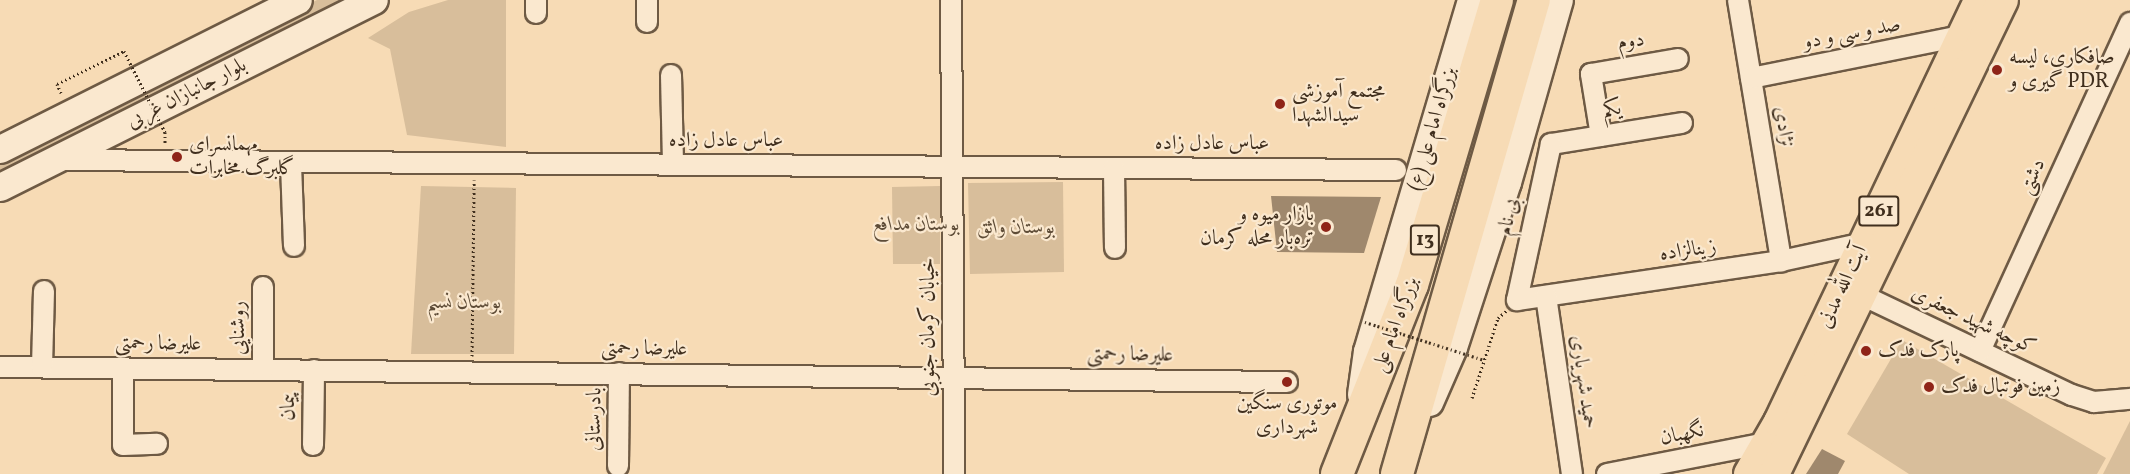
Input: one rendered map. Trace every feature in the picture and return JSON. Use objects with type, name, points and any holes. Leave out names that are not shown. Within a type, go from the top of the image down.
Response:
[{"type":"highway","name":"بزرگراه امام علی","points":[[1337,474],[1355,434],[1412,285],[1497,0]]},
{"type":"highway","name":"بزرگراه امام علی","points":[[1397,474],[1534,0]]},
{"type":"main road","name":"بلوار جانبازان غربی","points":[[0,149],[298,0]]},
{"type":"main road","name":"بلوار جانبازان غربی","points":[[0,188],[374,0]]},
{"type":"main road","name":"بزرگراه امام علی (ع)","points":[[1355,434],[1367,351],[1471,0]]},
{"type":"main road","points":[[1397,474],[1453,347],[1559,0]]},
{"type":"main road","name":"آیت الله مدنی","points":[[1749,474],[1767,443],[1979,0]]},
{"type":"main road","name":"آیت الله مدنی","points":[[1774,474],[1864,296],[2003,0]]},
{"type":"street","points":[[647,0],[647,22]]},
{"type":"street","name":"خیابان کرمان جنوبی","points":[[951,0],[954,474]]},
{"type":"street","name":"نژادی","points":[[1738,0],[1781,261]]},
{"type":"street","name":"دشتی","points":[[1980,351],[2130,23]]},
{"type":"street","name":"صد و سی و دو","points":[[1751,78],[1962,36]]},
{"type":"street","name":"دوم","points":[[1601,136],[1591,74],[1678,59]]},
{"type":"street","points":[[671,75],[674,165]]},
{"type":"street","name":"یکم","points":[[1551,144],[1682,123]]},
{"type":"street","name":"بی نام","points":[[1517,300],[1551,144]]},
{"type":"street","name":"عباس عادل زاده","points":[[56,160],[291,164],[474,163],[1396,170]]},
{"type":"street","points":[[291,164],[294,246]]},
{"type":"street","points":[[1114,168],[1114,248]]},
{"type":"street","name":"زینالزاده","points":[[1517,300],[1781,261],[1864,243]]},
{"type":"street","name":"روشنایی","points":[[263,287],[263,369]]},
{"type":"street","points":[[42,367],[44,291]]},
{"type":"street","name":"حمید شهریاری","points":[[1546,296],[1572,474]]},
{"type":"street","name":"کوچه شهید جعفری","points":[[1864,296],[2083,399],[2130,399]]},
{"type":"street","name":"علیرضا رحمتی","points":[[0,367],[954,376],[1287,382]]},
{"type":"street","points":[[123,368],[123,445],[157,444]]},
{"type":"street","name":"پیمان","points":[[313,445],[314,370]]},
{"type":"street","name":"بادرستانی","points":[[618,466],[619,373]]},
{"type":"street","name":"نگهبان","points":[[1607,474],[1767,443]]},
{"type":"path","points":[[57,84],[124,51],[165,132],[165,146]]},
{"type":"path","points":[[472,371],[474,163]]},
{"type":"path","points":[[1472,398],[1498,318]]},
{"type":"path","points":[[1365,322],[1484,360]]},
{"type":"green space","points":[[317,0],[345,0],[0,173],[0,159]]},
{"type":"green space","points":[[448,0],[506,0],[506,147],[407,135],[390,49],[368,38],[409,12]]},
{"type":"green space","name":"بوستان واثق","points":[[1063,182],[1064,272],[970,274],[968,183]]},
{"type":"green space","name":"بوستان نسیم","points":[[421,186],[516,188],[514,354],[411,354]]},
{"type":"green space","name":"بوستان مدافع","points":[[940,186],[940,264],[893,264],[892,187]]},
{"type":"green space","name":"زمین فوتبال فدک","points":[[1902,340],[2106,458],[2097,474],[1909,474],[1847,434]]},
{"type":"green space","points":[[2130,421],[2130,474],[2103,474]]},
{"type":"building","points":[[1271,196],[1381,197],[1364,253],[1277,252]]},
{"type":"building","points":[[1822,449],[1845,461],[1838,474],[1806,474]]},
{"type":"place","name":"صافکاری، لیسه گیری و PDR","points":[[1997,70]]},
{"type":"place","name":"مجتمع آموزشی سیدالشهدا","points":[[1280,104]]},
{"type":"place","name":"مهمانسرای گلبرگ مخابرات","points":[[177,157]]},
{"type":"place","name":"بازار میوه و تره‌بار محله کرمان","points":[[1326,227]]},
{"type":"place","name":"پارک فدک","points":[[1866,351]]},
{"type":"place","name":"موتوری سنگین شهرداری","points":[[1287,382]]},
{"type":"place","name":"زمین فوتبال فدک","points":[[1929,387]]}]
